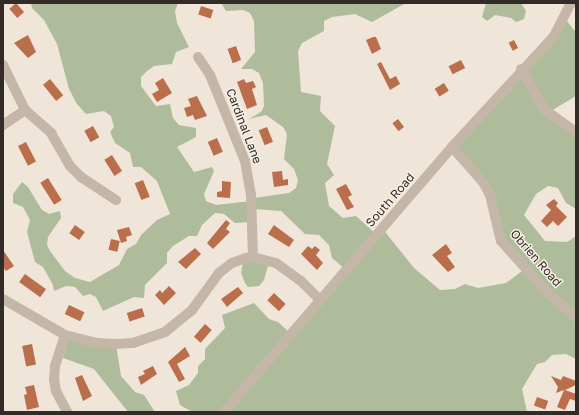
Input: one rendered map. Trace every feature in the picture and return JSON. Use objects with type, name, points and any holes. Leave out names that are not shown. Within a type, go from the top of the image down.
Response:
[{"type":"street","name":"South Road","points":[[224,412],[452,147],[521,69],[554,36],[571,3]]},
{"type":"street","name":"Cardinal Lane","points":[[198,57],[210,75],[245,161],[250,188],[253,257]]},
{"type":"street","points":[[3,65],[25,110],[51,133],[70,166],[81,177],[116,200]]},
{"type":"street","points":[[521,69],[544,109],[576,132]]},
{"type":"street","points":[[3,125],[25,110]]},
{"type":"street","name":"Obrien Road","points":[[452,147],[483,182],[490,195],[501,240],[550,295],[576,318]]},
{"type":"street","points":[[3,299],[65,335],[96,343],[117,344],[133,343],[165,332],[192,310],[219,273],[232,263],[253,257],[276,263],[289,271],[320,301]]},
{"type":"street","points":[[65,335],[55,366],[54,380],[56,390],[67,412]]},
{"type":"green space","points":[[31,3],[178,3],[175,11],[177,23],[189,47],[176,52],[172,64],[154,66],[147,71],[141,77],[141,86],[156,106],[170,104],[173,118],[179,125],[196,128],[196,137],[177,147],[194,172],[212,167],[214,171],[204,194],[206,201],[216,205],[251,201],[254,198],[289,193],[296,188],[298,180],[294,169],[284,159],[287,134],[283,127],[266,115],[249,119],[261,112],[264,106],[263,83],[259,73],[252,69],[241,69],[255,52],[254,21],[250,13],[243,10],[226,11],[221,3],[406,3],[372,22],[355,14],[332,17],[324,21],[324,31],[302,43],[298,51],[301,92],[321,96],[320,111],[335,126],[327,164],[334,175],[325,183],[329,206],[343,218],[356,216],[376,234],[382,228],[414,268],[440,290],[455,289],[465,284],[478,288],[506,283],[526,268],[500,232],[493,194],[451,148],[564,18],[576,32],[576,96],[546,114],[576,134],[576,209],[566,203],[558,188],[548,186],[536,194],[524,215],[545,241],[567,242],[576,236],[576,359],[566,354],[552,355],[545,362],[537,364],[522,389],[527,412],[192,412],[180,405],[176,391],[189,385],[198,373],[198,366],[205,359],[205,349],[225,328],[222,315],[254,303],[269,319],[278,322],[289,332],[345,269],[332,258],[329,245],[319,235],[305,234],[281,211],[254,209],[251,222],[235,223],[224,214],[215,213],[202,225],[197,236],[189,236],[173,246],[167,253],[167,263],[145,285],[144,298],[134,297],[103,311],[96,297],[90,294],[83,296],[75,287],[66,286],[54,291],[53,285],[43,267],[35,262],[27,232],[30,220],[23,207],[13,203],[13,194],[22,182],[28,187],[42,210],[49,214],[60,211],[61,218],[48,237],[47,245],[50,251],[65,271],[75,278],[90,282],[119,265],[127,249],[136,244],[141,235],[157,220],[170,214],[157,181],[141,167],[133,167],[130,153],[115,143],[110,132],[114,127],[111,116],[104,111],[86,114],[77,104],[69,89],[57,44],[44,20],[32,8]]},
{"type":"green space","points":[[486,3],[521,3],[526,11],[524,19],[516,22],[511,18],[495,15],[487,21],[482,17]]},
{"type":"green space","points":[[243,262],[269,262],[264,280],[259,286],[248,287],[245,283],[241,273]]},
{"type":"green space","points":[[69,337],[116,345],[121,376],[135,392],[144,395],[155,412],[128,412],[94,369],[63,358]]},
{"type":"building","points":[[16,3],[24,12],[17,18],[9,9]]},
{"type":"building","points":[[201,6],[213,10],[211,19],[198,15]]},
{"type":"building","points":[[28,35],[36,52],[28,58],[14,43]]},
{"type":"building","points":[[376,37],[381,49],[372,54],[366,40]]},
{"type":"building","points":[[514,40],[518,48],[513,51],[509,43]]},
{"type":"building","points":[[236,46],[241,60],[233,63],[228,49]]},
{"type":"building","points":[[461,60],[465,68],[453,74],[449,66]]},
{"type":"building","points":[[381,62],[390,79],[396,76],[400,84],[390,90],[377,64]]},
{"type":"building","points":[[163,78],[172,93],[157,102],[152,94],[159,90],[155,83]]},
{"type":"building","points":[[50,79],[63,95],[56,101],[43,85]]},
{"type":"building","points":[[244,79],[246,83],[253,81],[256,87],[252,89],[257,105],[247,109],[237,82]]},
{"type":"building","points":[[444,83],[449,91],[439,96],[435,89]]},
{"type":"building","points":[[197,96],[207,116],[195,120],[193,115],[187,117],[184,108],[191,106],[188,99]]},
{"type":"building","points":[[398,119],[404,127],[398,131],[392,123]]},
{"type":"building","points":[[93,126],[99,137],[91,142],[84,131]]},
{"type":"building","points":[[267,127],[273,142],[265,145],[259,130]]},
{"type":"building","points":[[217,138],[223,152],[214,156],[208,142]]},
{"type":"building","points":[[26,142],[36,162],[28,166],[18,146]]},
{"type":"building","points":[[112,155],[122,171],[114,176],[104,160]]},
{"type":"building","points":[[282,171],[283,180],[288,179],[288,185],[274,187],[272,172]]},
{"type":"building","points":[[48,178],[62,200],[54,205],[40,183]]},
{"type":"building","points":[[143,180],[150,197],[141,200],[135,183]]},
{"type":"building","points":[[222,181],[231,182],[230,198],[217,197],[217,192],[222,191]]},
{"type":"building","points":[[346,184],[352,195],[348,197],[354,207],[347,210],[336,189]]},
{"type":"building","points":[[554,199],[558,203],[556,206],[567,217],[558,226],[553,221],[547,227],[541,221],[551,210],[546,205]]},
{"type":"building","points":[[226,220],[230,223],[226,229],[230,232],[213,249],[207,243]]},
{"type":"building","points":[[75,225],[85,232],[79,240],[69,233]]},
{"type":"building","points":[[274,225],[294,240],[289,247],[268,234]]},
{"type":"building","points":[[129,227],[132,235],[126,237],[127,241],[121,243],[117,230]]},
{"type":"building","points":[[111,239],[120,241],[117,252],[109,250]]},
{"type":"building","points":[[446,244],[452,253],[447,256],[455,267],[448,272],[432,255]]},
{"type":"building","points":[[308,246],[312,249],[315,246],[320,250],[316,255],[323,263],[317,270],[301,254]]},
{"type":"building","points":[[195,248],[201,254],[186,269],[178,262]]},
{"type":"building","points":[[3,250],[14,266],[6,271],[3,267]]},
{"type":"building","points":[[25,274],[46,289],[40,297],[19,282]]},
{"type":"building","points":[[169,286],[176,293],[164,305],[155,295],[160,290],[162,293]]},
{"type":"building","points":[[238,287],[243,293],[227,307],[221,299]]},
{"type":"building","points":[[274,293],[286,304],[279,311],[267,300]]},
{"type":"building","points":[[69,305],[84,312],[80,321],[65,314]]},
{"type":"building","points":[[142,308],[145,317],[130,322],[127,313]]},
{"type":"building","points":[[205,324],[212,330],[201,343],[194,337]]},
{"type":"building","points":[[32,344],[36,365],[26,367],[22,346]]},
{"type":"building","points":[[185,347],[190,356],[177,364],[185,379],[179,382],[168,362]]},
{"type":"building","points":[[153,366],[157,374],[141,385],[138,377],[145,374],[143,371]]},
{"type":"building","points":[[82,375],[92,396],[83,401],[75,378]]},
{"type":"building","points":[[551,376],[561,380],[563,376],[576,381],[576,385],[565,390],[576,394],[576,401],[570,399],[565,410],[557,407],[564,390],[556,393],[558,387]]},
{"type":"building","points":[[34,385],[39,407],[27,410],[24,395],[27,394],[25,387]]},
{"type":"building","points":[[537,397],[548,401],[545,410],[534,405]]}]
